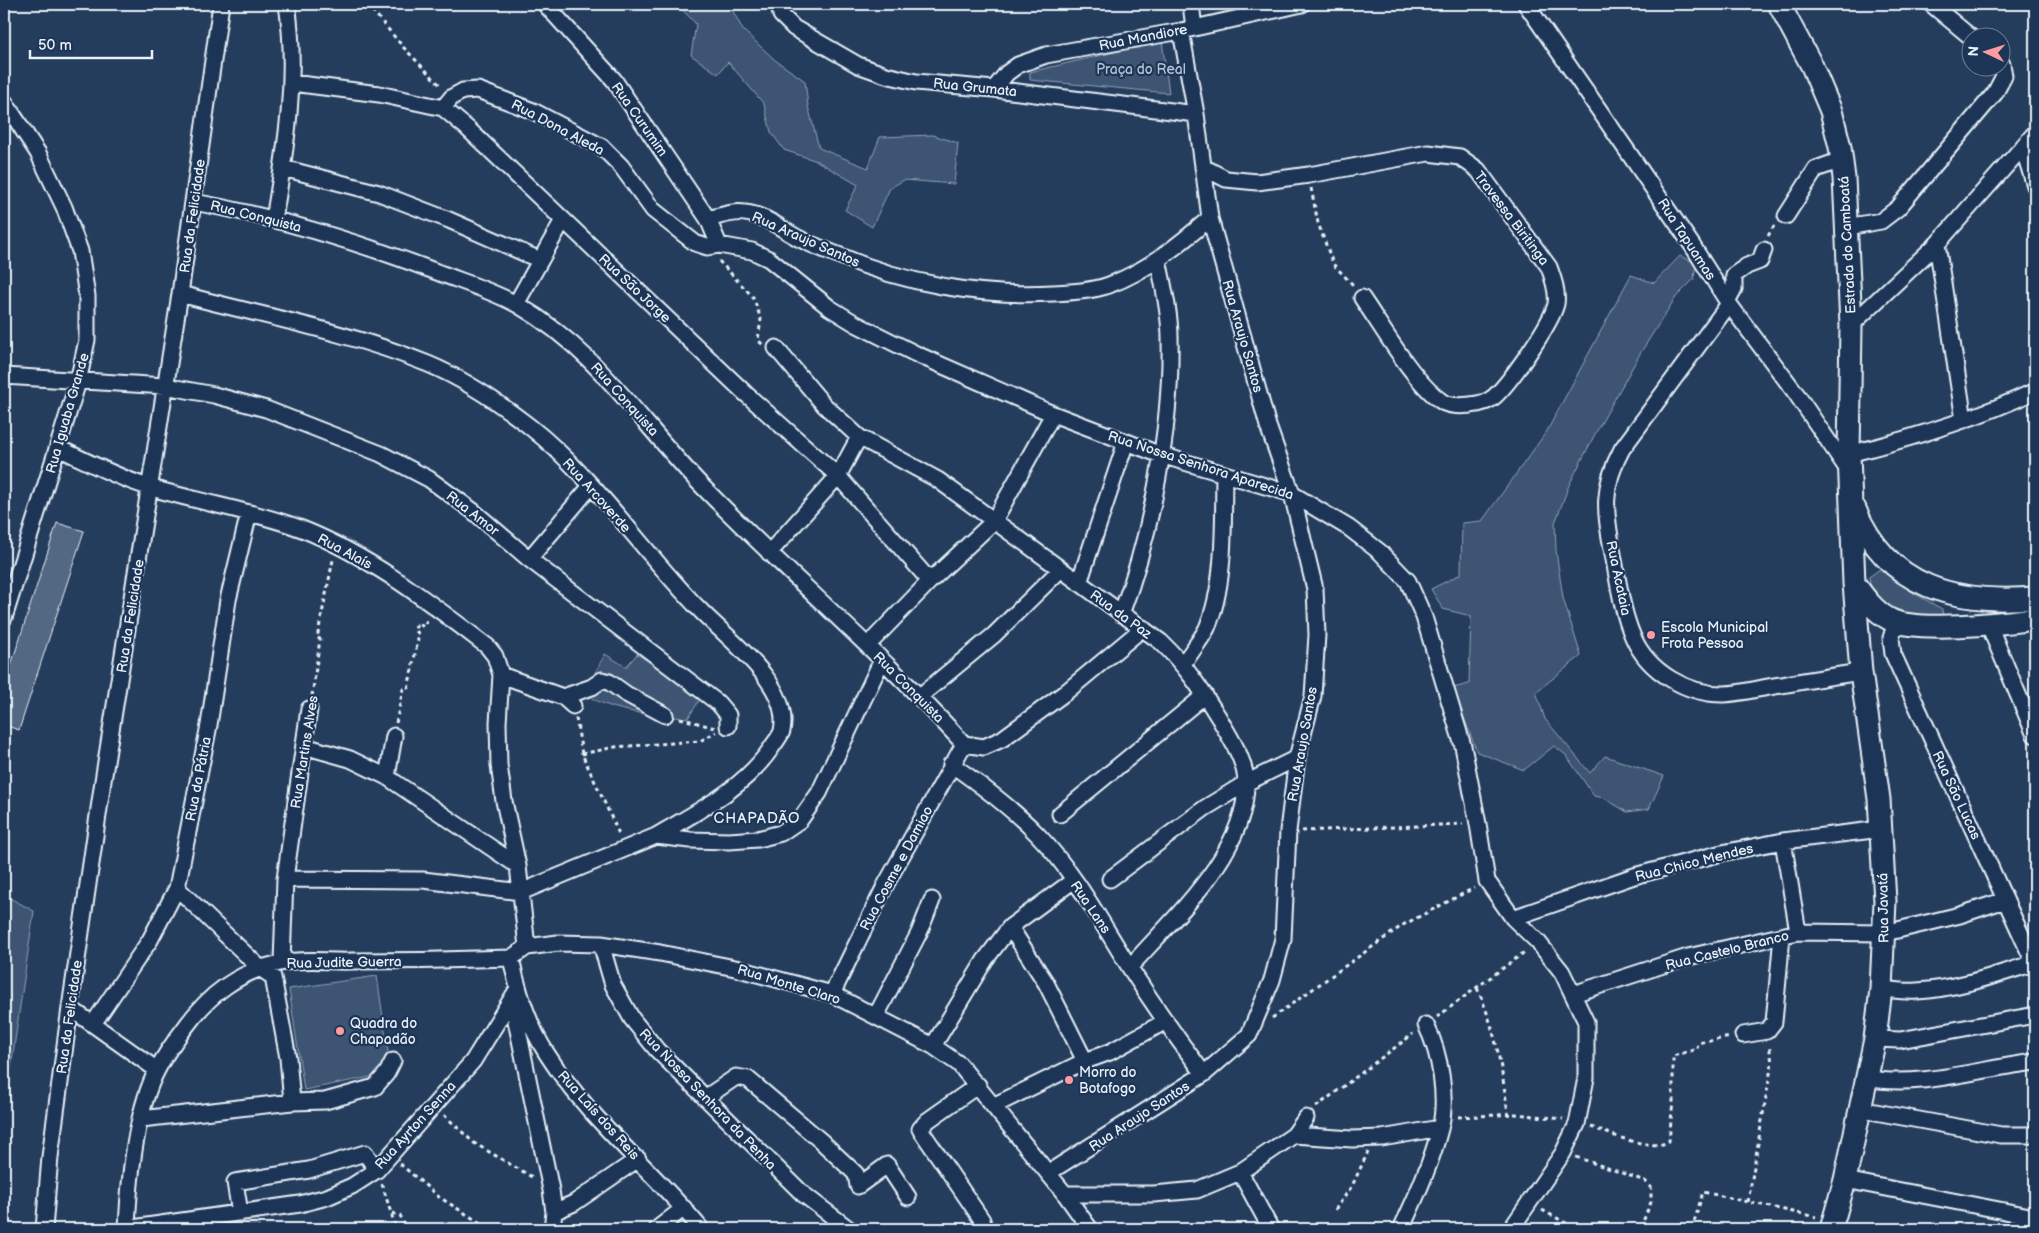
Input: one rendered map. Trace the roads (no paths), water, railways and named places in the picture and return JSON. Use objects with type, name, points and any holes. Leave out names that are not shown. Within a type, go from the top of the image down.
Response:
[{"type":"main road","name":"Estrada do Camboatá","points":[[1779,4],[1812,66],[1831,111],[1841,160],[1847,227],[1851,325],[1849,464],[1854,583]]},
{"type":"main road","name":"Estrada do Camboatá","points":[[1851,499],[1863,526],[1882,554],[1906,573],[1929,586],[1961,597],[2004,600],[2035,598]]},
{"type":"main road","points":[[1882,554],[1860,570],[1854,583],[1876,611],[1892,621],[1958,625],[2035,619]]},
{"type":"main road","name":"Rua Javatá","points":[[1832,1225],[1845,1180],[1875,1039],[1885,933],[1881,829],[1870,728],[1860,662],[1854,583]]},
{"type":"main road","points":[[1958,625],[1965,612],[1965,606],[1961,597]]},
{"type":"main road","points":[[1860,662],[1868,638],[1892,621]]},
{"type":"street","name":"Rua da Felicidade","points":[[44,1229],[50,1156],[70,1008],[103,781],[151,488],[194,202],[221,4]]},
{"type":"street","points":[[274,219],[292,84],[293,40],[287,4]]},
{"type":"street","name":"Rua Curumim","points":[[545,4],[614,80],[708,219],[716,246]]},
{"type":"street","name":"Rua Grumata","points":[[779,4],[781,15],[794,28],[858,64],[886,75],[916,82],[994,89],[1196,114]]},
{"type":"street","name":"Rua Araujo Santos","points":[[1048,1173],[1204,1074],[1249,1035],[1272,980],[1283,939],[1288,831],[1297,758],[1313,696],[1317,635],[1315,589],[1292,494],[1268,426],[1210,218],[1196,114],[1188,29],[1191,4]]},
{"type":"street","name":"Rua Mandiore","points":[[994,89],[1006,73],[1032,59],[1188,29],[1302,4]]},
{"type":"street","name":"Rua Tapuamas","points":[[1526,4],[1692,246],[1728,302],[1849,464]]},
{"type":"street","points":[[1931,4],[1962,30]]},
{"type":"street","points":[[1847,227],[1881,221],[1898,208],[1995,93],[2003,78]]},
{"type":"street","points":[[292,84],[447,103]]},
{"type":"street","name":"Rua Dona Aleda","points":[[447,103],[463,91],[478,90],[533,111],[602,147],[621,166],[653,210],[695,243],[707,247],[716,246]]},
{"type":"street","name":"Rua Iguaba Grande","points":[[4,101],[38,153],[64,207],[80,252],[87,296],[87,340],[78,382],[4,618]]},
{"type":"street","name":"Rua São Jorge","points":[[447,103],[563,220],[739,387],[838,476],[930,580]]},
{"type":"street","points":[[1851,325],[1937,244],[2035,133]]},
{"type":"street","points":[[2023,148],[2035,186]]},
{"type":"street","name":"Travessa Biritinga","points":[[1203,167],[1226,179],[1249,182],[1309,175],[1428,152],[1460,157],[1478,170],[1549,267],[1555,282],[1556,303],[1546,328],[1494,397],[1479,404],[1462,406],[1442,402],[1412,371],[1362,298]]},
{"type":"street","points":[[1786,216],[1816,169],[1841,160]]},
{"type":"street","points":[[282,168],[379,193],[449,220],[540,260]]},
{"type":"street","name":"Rua Conquista","points":[[194,202],[274,219],[364,246],[516,304],[553,328],[582,351],[702,486],[769,553],[920,696],[964,744]]},
{"type":"street","name":"Rua Araujo Santos","points":[[708,219],[731,213],[756,215],[799,238],[842,257],[887,272],[936,285],[1013,295],[1076,292],[1109,285],[1158,259],[1182,243],[1210,218]]},
{"type":"street","points":[[516,304],[563,220]]},
{"type":"street","points":[[1937,244],[1964,420]]},
{"type":"street","name":"Rua Nossa Senhora Aparecida","points":[[716,246],[752,251],[769,259],[830,308],[856,324],[916,354],[1053,414],[1161,455],[1292,494],[1356,534],[1380,552],[1408,581],[1424,617],[1462,746],[1478,824],[1486,881],[1513,918],[1538,942],[1562,972],[1586,1022],[1586,1078],[1577,1124],[1562,1153],[1511,1229]]},
{"type":"street","points":[[1121,614],[1134,581],[1149,520],[1161,455],[1170,338],[1158,259]]},
{"type":"street","name":"Rua Acataia","points":[[1757,259],[1734,275],[1734,289],[1728,302],[1634,433],[1611,471],[1606,493],[1607,516],[1623,606],[1634,638],[1650,663],[1672,680],[1699,691],[1725,694],[1860,662]]},
{"type":"street","name":"Rua Arcoverde","points":[[180,294],[378,346],[430,365],[478,390],[530,426],[573,466],[698,608],[760,670],[778,693],[783,713],[781,733],[760,765],[724,795],[656,836],[521,892]]},
{"type":"street","name":"Rua da Paz","points":[[776,348],[824,405],[859,437],[938,480],[1060,570],[1143,628],[1184,664],[1238,750],[1246,783],[1239,820],[1229,846],[1215,871],[1130,967]]},
{"type":"street","name":"Rua Amor","points":[[4,376],[165,386],[214,395],[266,409],[381,454],[429,479],[473,511],[529,559],[718,703],[728,715],[728,726]]},
{"type":"street","points":[[1849,464],[1890,444],[1997,410],[2035,391]]},
{"type":"street","points":[[868,645],[930,580],[994,521],[1053,414]]},
{"type":"street","points":[[769,553],[838,476],[859,437]]},
{"type":"street","points":[[1079,583],[1126,442]]},
{"type":"street","name":"Rua Alaís","points":[[58,448],[151,488],[249,513],[302,529],[340,547],[393,578],[487,646],[495,656],[501,675]]},
{"type":"street","points":[[1184,664],[1206,629],[1215,600],[1222,550],[1224,475]]},
{"type":"street","points":[[529,559],[591,486]]},
{"type":"street","name":"Rua da Pátria","points":[[93,1024],[150,940],[177,888],[209,724],[228,600],[249,513]]},
{"type":"street","points":[[920,696],[994,635],[1060,570]]},
{"type":"street","name":"Rua São Lucas","points":[[1892,621],[1891,638],[1893,654],[2035,964]]},
{"type":"street","points":[[1988,624],[2035,735]]},
{"type":"street","points":[[964,744],[984,747],[1002,739],[1066,692],[1143,628]]},
{"type":"street","points":[[656,836],[690,840],[758,839],[781,833],[800,820],[819,793],[882,660]]},
{"type":"street","points":[[511,958],[527,947],[522,920],[518,866],[504,801],[499,764],[498,723],[501,675],[568,701],[602,680],[609,682],[626,694],[665,715]]},
{"type":"street","points":[[1060,814],[1205,695]]},
{"type":"street","name":"Rua Martins Alves","points":[[282,962],[285,879],[309,709]]},
{"type":"street","points":[[387,777],[394,736]]},
{"type":"street","name":"Rua Cosme e Damiao","points":[[832,994],[886,884],[964,744]]},
{"type":"street","points":[[304,746],[350,759],[387,777],[518,866]]},
{"type":"street","points":[[1110,879],[1205,808],[1246,783],[1297,758]]},
{"type":"street","name":"Rua Lans","points":[[952,764],[999,799],[1037,834],[1087,896],[1130,967],[1204,1074]]},
{"type":"street","name":"Rua Chico Mendes","points":[[1513,918],[1634,876],[1722,853],[1784,841],[1881,829]]},
{"type":"street","points":[[1784,841],[1798,932]]},
{"type":"street","points":[[285,879],[423,880],[521,892]]},
{"type":"street","points":[[933,1046],[985,960],[1010,927],[1074,880]]},
{"type":"street","points":[[177,888],[260,968],[273,977],[288,1058],[292,1102]]},
{"type":"street","points":[[876,1016],[919,933],[932,900]]},
{"type":"street","name":"Rua Castelo Branco","points":[[1573,994],[1688,957],[1798,932],[1885,933],[1923,925],[2006,900]]},
{"type":"street","points":[[1010,927],[1046,983],[1085,1062]]},
{"type":"street","points":[[1744,1035],[1767,1031],[1774,1022],[1782,936]]},
{"type":"street","name":"Rua Monte Claro","points":[[527,947],[558,943],[601,944],[660,952],[735,968],[832,994],[876,1016],[933,1046],[959,1064],[1065,1194],[1090,1229]]},
{"type":"street","name":"Rua Nossa Senhora da Penha","points":[[601,944],[612,985],[632,1019],[657,1050],[803,1194],[849,1229]]},
{"type":"street","name":"Rua Judite Guerra","points":[[126,1229],[129,1186],[142,1119],[157,1070],[196,1011],[219,990],[242,974],[282,962],[511,958]]},
{"type":"street","name":"Rua Laís dos Reis","points":[[511,958],[515,995],[546,1053],[571,1088],[684,1208],[701,1229]]},
{"type":"street","points":[[1881,988],[1915,991],[1937,989],[1965,984],[2035,964]]},
{"type":"street","points":[[515,995],[551,1190],[554,1212],[552,1229]]},
{"type":"street","name":"Rua Ayrton Senna","points":[[126,1229],[300,1204],[327,1197],[352,1186],[377,1170],[434,1106],[473,1060],[515,995]]},
{"type":"street","points":[[70,1008],[157,1070]]},
{"type":"street","points":[[1875,1039],[1900,1040],[2035,1015]]},
{"type":"street","points":[[993,1106],[1110,1052],[1166,1021]]},
{"type":"street","points":[[1401,1229],[1441,1123],[1442,1093],[1439,1057],[1426,1025]]},
{"type":"street","points":[[142,1119],[292,1102],[325,1101],[375,1087],[387,1073],[393,1062]]},
{"type":"street","points":[[1867,1078],[1894,1081],[1930,1079],[2035,1062]]},
{"type":"street","points":[[705,1098],[736,1077],[748,1079],[821,1141],[856,1174],[858,1186],[887,1165],[908,1197]]},
{"type":"street","points":[[978,1085],[927,1121],[920,1129],[982,1220],[984,1229]]},
{"type":"street","points":[[1859,1109],[2002,1135],[2035,1135]]},
{"type":"street","points":[[1065,1194],[1154,1194],[1197,1190],[1240,1172],[1294,1135],[1306,1118]]},
{"type":"street","points":[[1294,1135],[1370,1139],[1441,1123]]},
{"type":"street","points":[[240,1213],[235,1182],[309,1170],[366,1153],[377,1170]]},
{"type":"street","points":[[554,1212],[574,1203],[638,1159]]},
{"type":"street","points":[[1240,1172],[1271,1229]]},
{"type":"street","points":[[1845,1180],[2035,1217]]},
{"type":"street","points":[[657,1229],[684,1208]]},
{"type":"place","name":"Escola Municipal Frota Pessoa","points":[[1651,635]]},
{"type":"place","name":"Quadra do Chapadão","points":[[340,1031]]},
{"type":"place","name":"Morro do Botafogo","points":[[1069,1080]]},
{"type":"district","name":"CHAPADÃO","points":[[757,818]]},
{"type":"park label","name":"Praça do Real","points":[[1141,69]]}]
